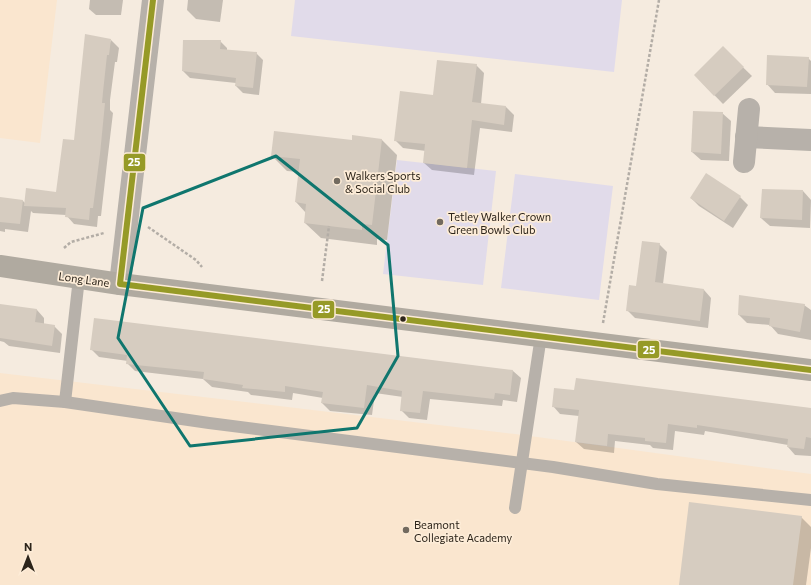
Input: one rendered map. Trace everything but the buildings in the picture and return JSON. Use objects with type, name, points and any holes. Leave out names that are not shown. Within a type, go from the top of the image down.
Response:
[{"type":"main road","name":"Long Lane","points":[[0,266],[120,284],[811,370]]},
{"type":"street","points":[[120,284],[153,0]]},
{"type":"street","points":[[744,162],[749,109]]},
{"type":"street","points":[[746,137],[811,140]]},
{"type":"lane","points":[[65,402],[79,278]]},
{"type":"lane","points":[[515,508],[541,336]]},
{"type":"lane","points":[[0,401],[13,398],[65,402],[209,423],[522,463],[657,484],[811,500]]},
{"type":"path","points":[[600,343],[659,0]]},
{"type":"path","points":[[144,226],[196,260],[202,267]]},
{"type":"path","points":[[322,282],[329,226]]},
{"type":"path","points":[[64,248],[71,242],[111,232]]},
{"type":"highlighted area","points":[[276,156],[388,245],[398,356],[357,428],[190,446],[118,338],[143,208]]},
{"type":"shaded area","points":[[0,0],[57,0],[40,143],[0,138]]},
{"type":"shaded area","points":[[295,0],[622,0],[614,72],[291,36]]},
{"type":"shaded area","name":"Tetley Walker Crown Green Bowls Club","points":[[397,160],[496,171],[483,285],[383,274]]},
{"type":"shaded area","name":"Tetley Walker Crown Green Bowls Club","points":[[515,174],[613,186],[599,300],[501,288]]},
{"type":"shaded area","name":"Beamont Collegiate Academy","points":[[0,373],[515,434],[811,474],[811,585],[0,585]]},
{"type":"transit line","name":"25","points":[[153,0],[120,284],[811,370]]},
{"type":"place","name":"Walkers Sports & Social Club","points":[[337,181]]},
{"type":"place","name":"Tetley Walker Crown Green Bowls Club","points":[[440,222]]},
{"type":"place","name":"Beamont Collegiate Academy","points":[[406,530]]}]
